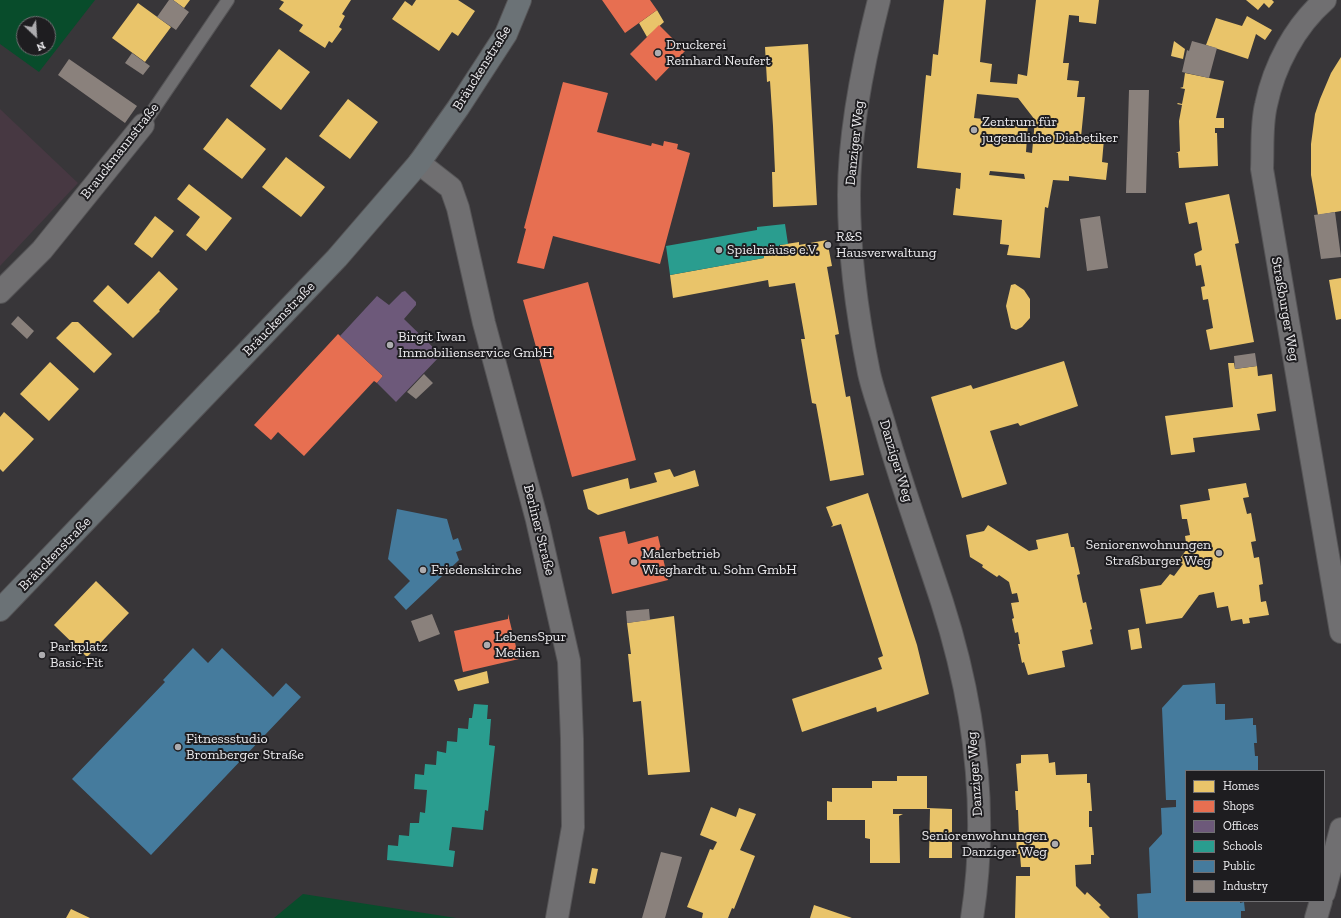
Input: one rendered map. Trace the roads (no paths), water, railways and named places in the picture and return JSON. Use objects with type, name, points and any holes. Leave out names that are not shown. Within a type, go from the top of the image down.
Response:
[{"type":"main road","name":"Bräuckenstraße","points":[[0,610],[337,258],[419,163],[458,108],[506,34],[520,0]]},
{"type":"street","name":"Danziger Weg","points":[[879,0],[869,40],[854,140],[849,192],[850,245],[857,308],[870,375],[897,468],[942,603],[969,705],[979,796],[978,865],[972,918]]},
{"type":"street","name":"Straßburger Weg","points":[[1325,0],[1311,12],[1288,47],[1277,70],[1266,106],[1262,169],[1341,632]]},
{"type":"street","name":"Brauckmannstraße","points":[[0,292],[42,250],[143,126]]},
{"type":"street","name":"Berliner Straße","points":[[419,163],[451,188],[458,208],[484,323],[537,520],[569,661],[573,827],[557,918]]},
{"type":"street","points":[[1325,889],[1341,829]]},
{"type":"street","points":[[1316,918],[1321,902]]},
{"type":"lane","name":"Brauckmannstraße","points":[[143,126],[228,0]]},
{"type":"place","name":"Druckerei Reinhard Neufert","points":[[658,53]]},
{"type":"place","name":"Zentrum für jugendliche Diabetiker","points":[[974,130]]},
{"type":"place","name":"R&S Hausverwaltung","points":[[828,245]]},
{"type":"place","name":"Spielmäuse e.V.","points":[[719,250]]},
{"type":"place","name":"Birgit Iwan Immobilienservice GmbH","points":[[390,345]]},
{"type":"place","name":"Seniorenwohnungen Straßburger Weg","points":[[1219,553]]},
{"type":"place","name":"Malerbetrieb Wieghardt u. Sohn GmbH","points":[[634,562]]},
{"type":"place","name":"Friedenskirche","points":[[423,570]]},
{"type":"place","name":"LebensSpur Medien","points":[[487,645]]},
{"type":"place","name":"Parkplatz Basic-Fit","points":[[42,655]]},
{"type":"place","name":"Fitnessstudio Bromberger Straße","points":[[178,747]]},
{"type":"place","name":"Seniorenwohnungen Danziger Weg","points":[[1055,844]]}]
